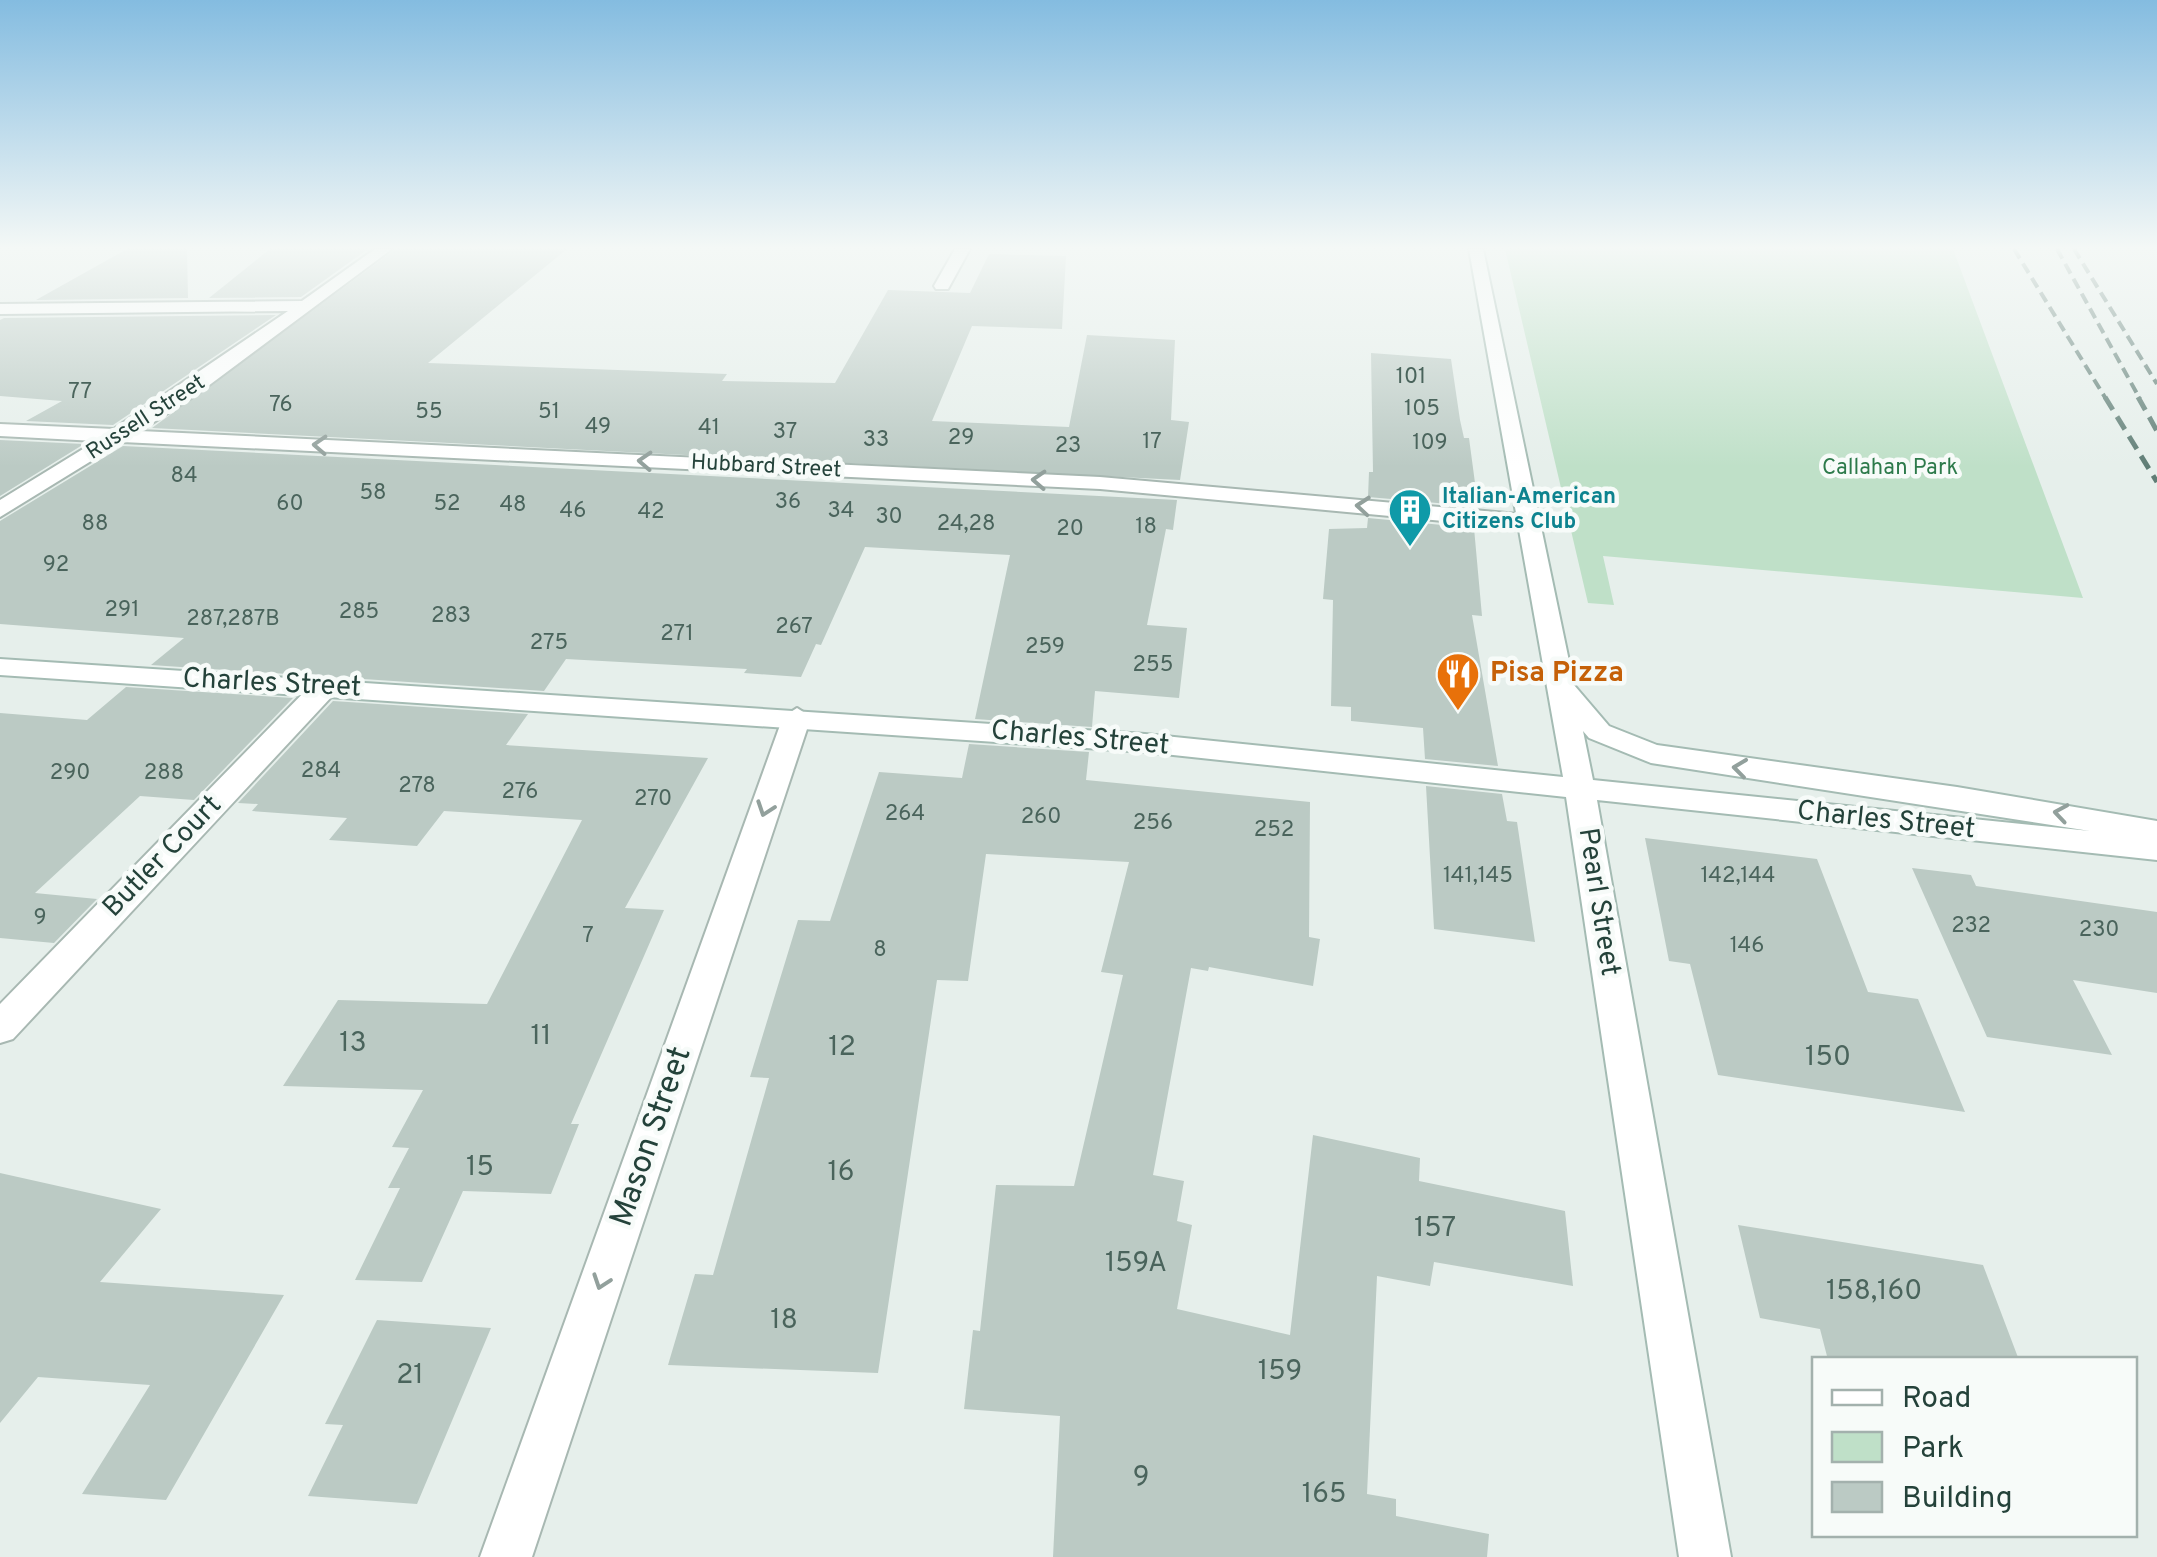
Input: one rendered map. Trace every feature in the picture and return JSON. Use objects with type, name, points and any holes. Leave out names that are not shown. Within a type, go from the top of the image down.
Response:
[{"type":"street","name":"Russell Street","points":[[0,510],[120,436],[285,322]]},
{"type":"street","name":"Pearl Street","points":[[1490,322],[1580,789],[1705,1557]]},
{"type":"street","name":"Hubbard Street","points":[[0,430],[1100,483],[1530,522]]},
{"type":"street","name":"Charles Street","points":[[0,668],[797,717],[1145,743],[2157,850]]},
{"type":"street","name":"Charles Street","points":[[1559,674],[1572,702],[1591,726],[1611,739],[1651,754],[1957,797],[2157,832]]},
{"type":"street","name":"Butler Court","points":[[0,1028],[326,687]]},
{"type":"street","name":"Mason Street","points":[[506,1557],[797,717]]},
{"type":"green space","name":"Callahan Park","points":[[1522,322],[1980,322],[2083,598],[1603,556],[1614,605],[1588,603]]},
{"type":"building","points":[[0,322],[266,322],[113,425],[26,421],[62,401],[0,396]]},
{"type":"building","points":[[297,322],[478,322],[428,363],[727,374],[722,381],[835,383],[870,322],[1062,322],[1062,329],[972,326],[932,421],[1069,427],[1087,335],[1175,340],[1171,420],[1189,422],[1180,480],[152,428]]},
{"type":"building","points":[[1371,353],[1451,359],[1464,438],[1469,438],[1477,498],[1471,497],[1472,506],[1368,497],[1369,472],[1373,472]]},
{"type":"building","points":[[0,440],[84,444],[0,496]]},
{"type":"building","points":[[123,446],[1177,500],[1173,530],[1166,529],[1147,625],[1187,628],[1179,698],[1095,691],[1092,727],[975,719],[1010,555],[865,547],[821,645],[816,644],[801,677],[744,673],[747,669],[566,659],[544,691],[151,665],[184,638],[0,624],[0,521]]},
{"type":"building","points":[[1368,518],[1474,528],[1482,616],[1472,615],[1498,766],[1425,759],[1423,728],[1351,721],[1351,707],[1331,706],[1333,600],[1323,599],[1329,529],[1367,528]]},
{"type":"building","points":[[126,687],[293,698],[194,800],[140,796],[35,893],[97,899],[54,943],[0,938],[0,713],[87,720]]},
{"type":"building","points":[[333,701],[528,714],[506,745],[708,758],[625,908],[664,910],[571,1124],[579,1124],[551,1194],[463,1191],[422,1282],[355,1280],[400,1188],[388,1188],[409,1148],[392,1147],[423,1090],[283,1086],[338,1000],[487,1004],[582,820],[444,811],[417,846],[329,840],[347,818],[252,811],[258,804],[238,803]]},
{"type":"building","points":[[969,744],[1089,752],[1086,780],[1310,802],[1309,937],[1320,939],[1313,986],[1209,967],[1208,971],[1191,968],[1153,1175],[1184,1181],[1177,1221],[1192,1225],[1177,1309],[1290,1335],[1313,1135],[1420,1158],[1419,1181],[1565,1211],[1573,1286],[1434,1262],[1430,1286],[1377,1276],[1367,1494],[1396,1499],[1396,1516],[1489,1534],[1487,1557],[1053,1557],[1060,1416],[964,1409],[973,1330],[980,1331],[996,1185],[1074,1186],[1123,975],[1101,972],[1129,862],[986,854],[968,981],[937,980],[878,1373],[668,1365],[695,1274],[713,1275],[769,1078],[750,1077],[798,920],[830,921],[879,772],[962,778]]},
{"type":"building","points":[[1426,786],[1502,794],[1507,821],[1517,822],[1535,942],[1434,929]]},
{"type":"building","points":[[1645,838],[1817,859],[1868,992],[1918,999],[1965,1112],[1718,1075],[1690,964],[1669,961]]},
{"type":"building","points":[[1912,868],[1971,875],[1976,886],[2157,912],[2157,993],[2073,980],[2112,1055],[1987,1037]]},
{"type":"building","points":[[0,1173],[161,1209],[100,1282],[284,1295],[166,1500],[82,1494],[150,1385],[38,1377],[0,1423]]},
{"type":"building","points":[[1738,1225],[1983,1265],[2018,1357],[1827,1357],[1820,1329],[1760,1318]]},
{"type":"building","points":[[377,1320],[491,1328],[417,1504],[308,1496],[343,1425],[325,1424]]},
{"type":"railway","points":[[2059,322],[2106,399]]},
{"type":"railway","points":[[2097,322],[2140,399]]},
{"type":"railway","points":[[2119,322],[2157,384]]},
{"type":"railway","points":[[2105,397],[2157,482]]},
{"type":"railway","points":[[2138,397],[2157,431]]},
{"type":"place","name":"Italian-American Citizens Club","points":[[1410,548]]},
{"type":"place","name":"Pisa Pizza","points":[[1458,712]]}]
